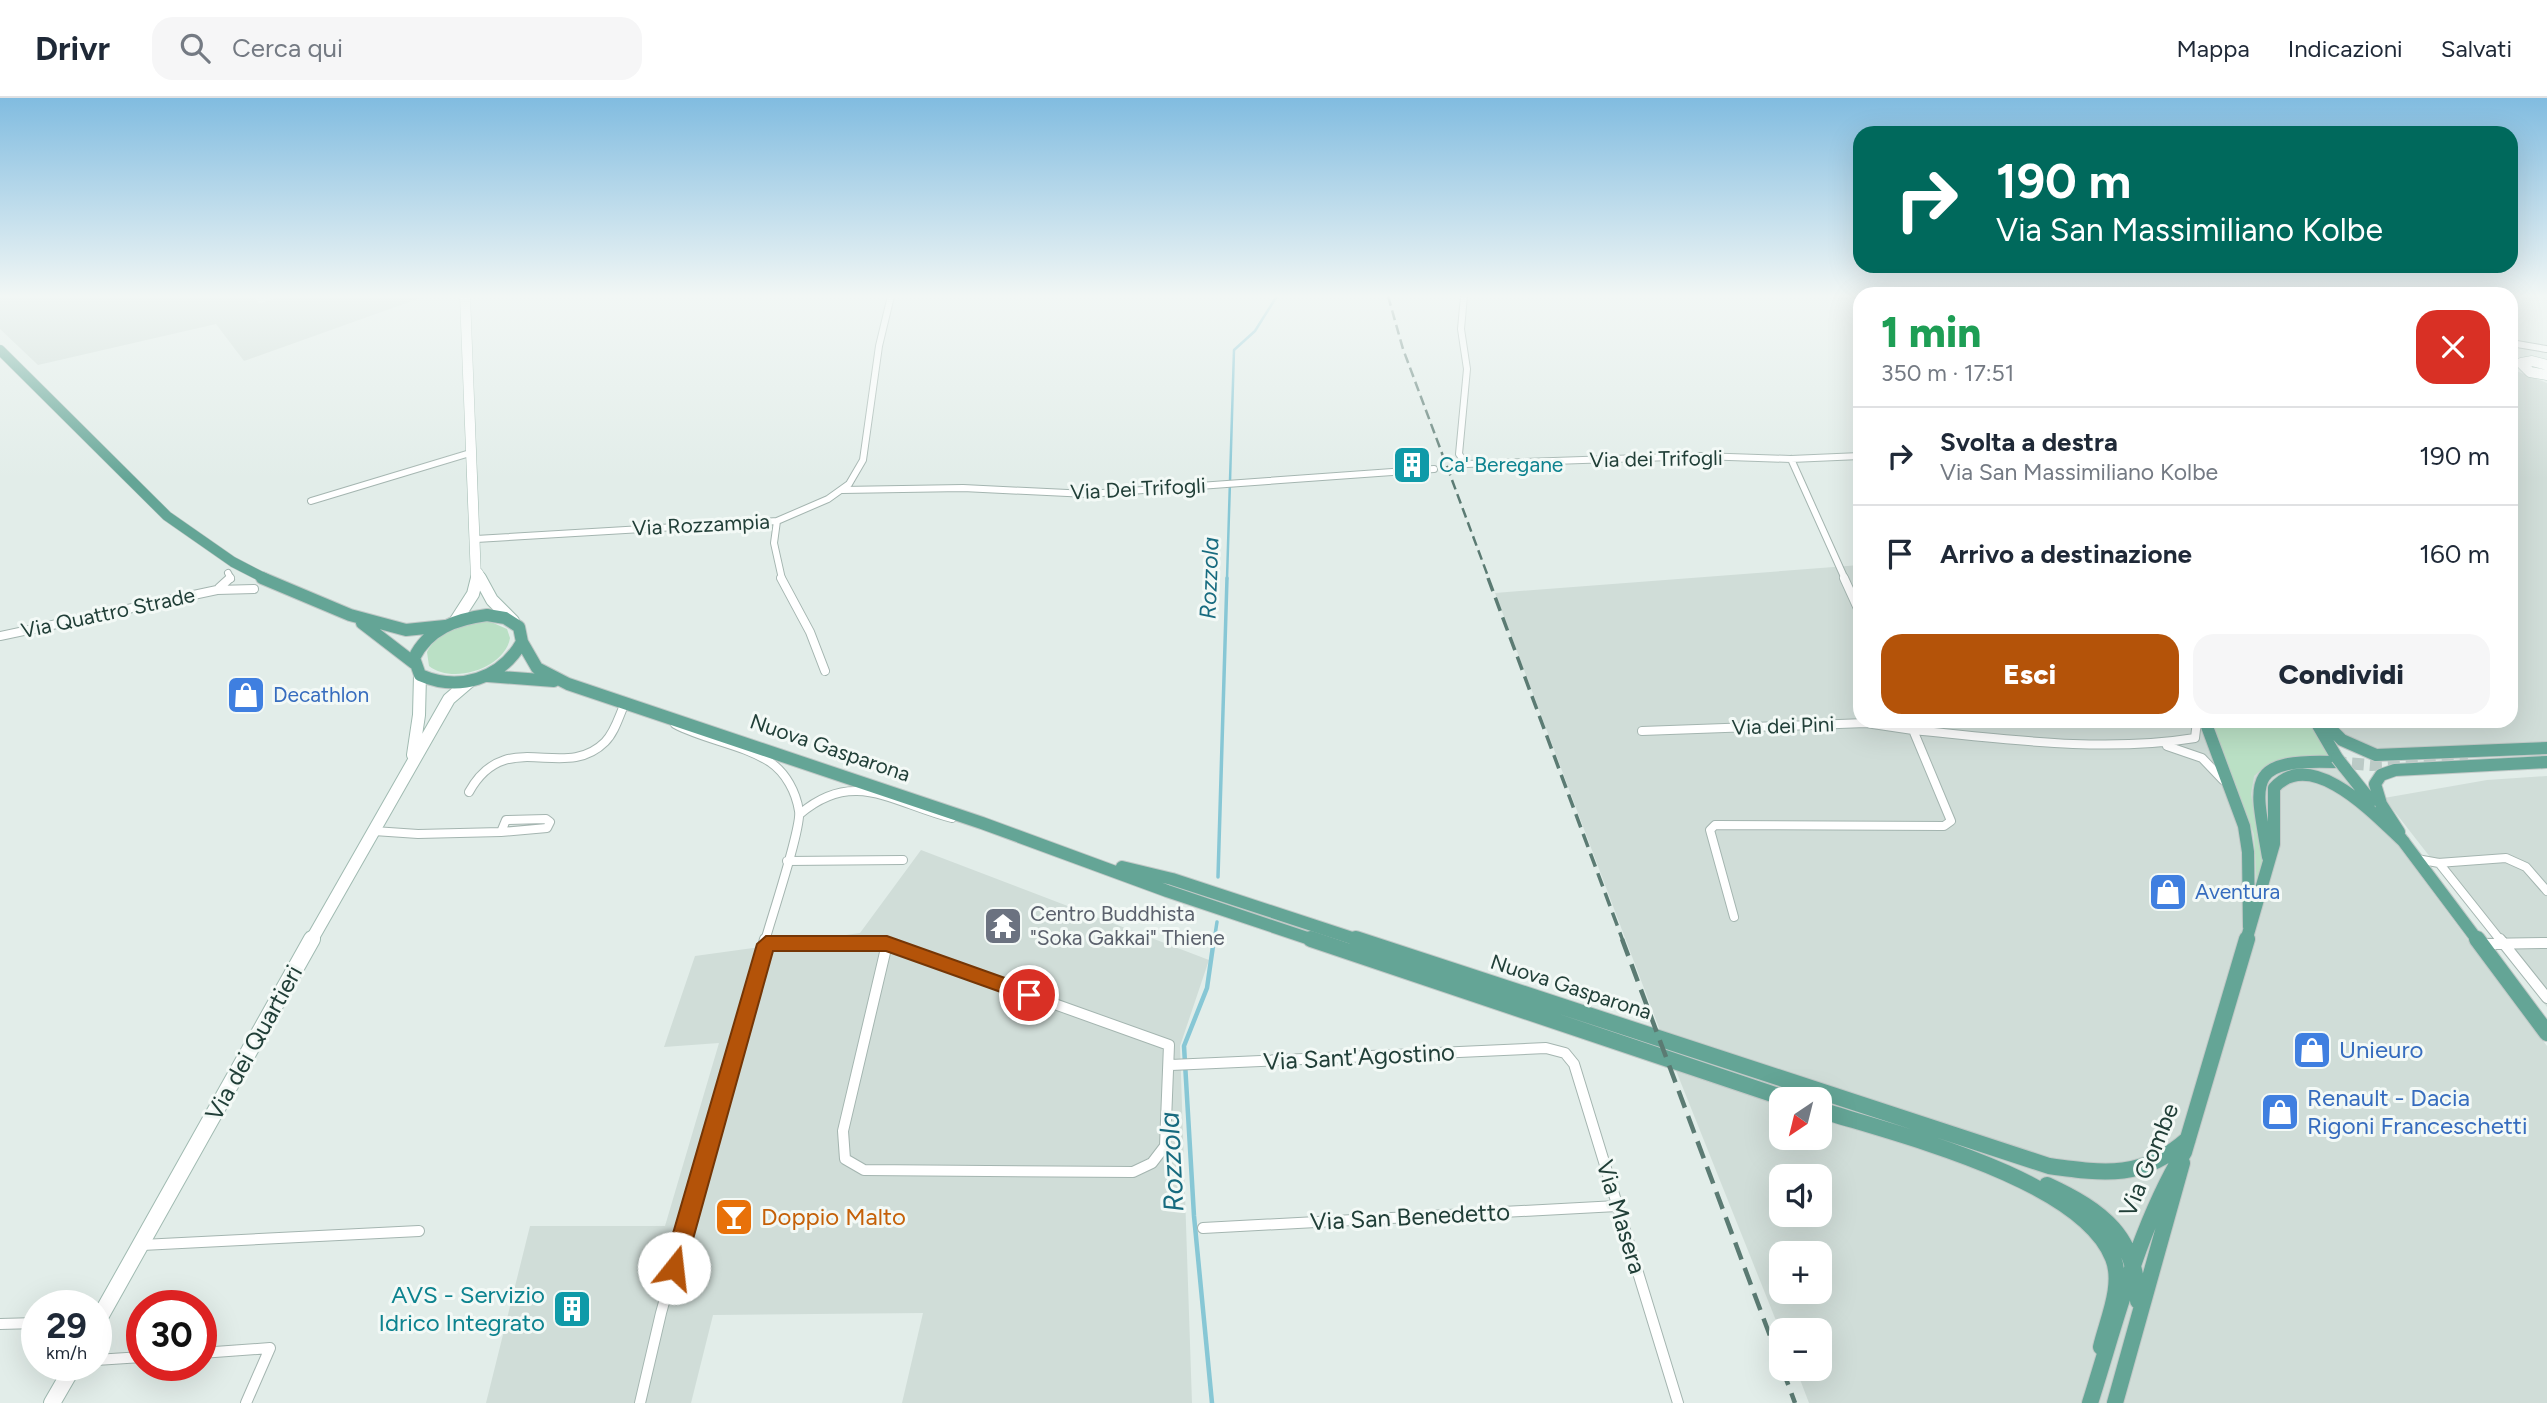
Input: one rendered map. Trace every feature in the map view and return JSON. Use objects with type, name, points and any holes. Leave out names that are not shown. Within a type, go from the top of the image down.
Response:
[{"type":"main road","name":"Nuova Gasparona","points":[[7,357],[159,508],[233,562],[276,585],[350,615],[406,630],[450,624],[487,615],[513,621],[523,634],[522,642],[537,668],[568,684],[982,823],[1167,891],[1769,1093]]},
{"type":"main road","points":[[417,669],[422,644],[450,624],[473,594],[478,572],[467,357]]},
{"type":"main road","points":[[2518,366],[2544,363]]},
{"type":"main road","points":[[2518,366],[2544,376]]},
{"type":"main road","points":[[478,572],[492,600],[513,621]]},
{"type":"main road","name":"Nuova Gasparona","points":[[350,615],[436,682],[523,677],[568,684]]},
{"type":"main road","points":[[476,679],[509,662],[522,642]]},
{"type":"main road","name":"Via dei Quartieri","points":[[412,761],[419,715],[417,669]]},
{"type":"main road","name":"Via dei Quartieri","points":[[112,1296],[412,761],[449,699],[476,679]]},
{"type":"main road","name":"Via Gombe","points":[[2208,728],[2238,805],[2248,852],[2249,934]]},
{"type":"main road","points":[[2319,728],[2338,762],[2404,842],[2544,1025]]},
{"type":"main road","points":[[2330,728],[2342,740],[2376,755],[2547,748]]},
{"type":"main road","points":[[2468,760],[2547,755]]},
{"type":"main road","points":[[2269,863],[2257,800],[2262,775],[2269,767],[2289,760],[2338,762]]},
{"type":"main road","points":[[2404,842],[2375,792],[2375,784],[2381,775],[2403,770],[2547,762]]},
{"type":"main road","name":"Via Gombe","points":[[2092,1397],[2135,1259],[2166,1182],[2186,1145],[2274,844],[2274,788],[2282,779],[2323,779],[2352,792],[2404,842]]},
{"type":"main road","name":"Nuova Gasparona","points":[[1077,857],[1172,879],[2049,1166]]},
{"type":"main road","points":[[1832,1114],[2049,1186],[2096,1212],[2120,1237],[2135,1259],[2138,1320]]},
{"type":"main road","points":[[2049,1166],[2078,1170],[2146,1166],[2161,1161],[2186,1145]]},
{"type":"main road","points":[[2115,1403],[2186,1145]]},
{"type":"main road","points":[[2000,1170],[2048,1193],[2074,1211],[2094,1228],[2113,1258],[2115,1288],[2092,1397]]},
{"type":"main road","points":[[52,1403],[65,1381]]},
{"type":"street","name":"Via Rozzampia","points":[[476,539],[777,520],[812,507],[842,490],[863,460],[877,357]]},
{"type":"street","name":"Via dei Trifogli","points":[[1465,357],[1467,369],[1459,454],[1461,461],[1476,465],[1700,456],[1791,459],[1853,456]]},
{"type":"street","points":[[312,500],[470,453]]},
{"type":"street","points":[[1791,459],[1853,597]]},
{"type":"street","name":"Via Dei Trifogli","points":[[842,490],[963,488],[1059,494],[1434,469]]},
{"type":"street","points":[[777,520],[773,544],[778,578],[809,627],[821,652],[825,671]]},
{"type":"street","points":[[217,590],[231,580],[228,573]]},
{"type":"street","name":"Via Quattro Strade","points":[[0,636],[217,590],[254,589]]},
{"type":"street","points":[[469,792],[485,768],[500,760],[580,755],[600,747],[607,741],[625,703]]},
{"type":"street","points":[[640,1403],[662,1313],[800,814],[796,791],[785,772],[769,761],[685,730],[661,715]]},
{"type":"street","name":"Via dei Pini","points":[[1642,731],[1853,723]]},
{"type":"street","name":"Via dei Pini","points":[[1900,728],[2014,740],[2157,744]]},
{"type":"street","points":[[2157,744],[2194,738],[2196,728]]},
{"type":"street","points":[[1734,917],[1710,830],[1715,825],[1944,826],[1951,821],[1913,730]]},
{"type":"street","points":[[2157,744],[2192,753],[2212,766],[2238,805]]},
{"type":"street","points":[[800,814],[813,800],[831,791],[856,788],[940,816],[982,823]]},
{"type":"street","points":[[374,831],[418,834],[501,832],[539,831],[547,828],[550,822],[506,820],[501,832]]},
{"type":"street","points":[[2417,859],[2438,863],[2507,858],[2526,867],[2547,891]]},
{"type":"street","points":[[787,861],[903,860]]},
{"type":"street","points":[[2438,863],[2547,998]]},
{"type":"street","points":[[2482,944],[2547,943]]},
{"type":"street","points":[[766,944],[887,944],[1169,1045],[1176,1064],[1165,1146],[1152,1163],[1133,1172],[864,1170],[845,1159],[843,1131],[887,944]]},
{"type":"street","name":"Via Sant'Agostino","points":[[1176,1064],[1546,1048]]},
{"type":"street","name":"Via Masera","points":[[1546,1048],[1565,1053],[1574,1064],[1678,1403]]},
{"type":"street","name":"Via San Benedetto","points":[[1203,1228],[1618,1206]]},
{"type":"street","points":[[142,1245],[419,1231]]},
{"type":"street","points":[[0,1325],[21,1324]]},
{"type":"street","points":[[217,1352],[270,1348],[246,1403]]},
{"type":"shaded area","points":[[29,357],[73,357],[38,365]]},
{"type":"shaded area","points":[[2518,372],[2547,383],[2547,744],[2407,750],[2367,747],[2347,736],[2340,728],[2518,728]]},
{"type":"shaded area","points":[[1853,566],[1853,728],[2317,728],[2361,796],[2547,1046],[2547,1403],[1809,1403],[1801,1381],[1832,1381],[1832,1318],[1775,1318],[1769,1304],[1832,1304],[1832,1241],[1769,1241],[1769,1303],[1659,1028],[1495,593]]},
{"type":"shaded area","points":[[2547,776],[2547,1007],[2384,798],[2487,780]]},
{"type":"shaded area","points":[[921,850],[1209,960],[1180,1046],[1192,1403],[902,1403],[923,1313],[713,1315],[691,1403],[486,1403],[530,1226],[665,1226],[719,1043],[664,1047],[695,956],[860,933]]},
{"type":"green space","points":[[491,622],[507,629],[510,638],[499,658],[489,665],[464,673],[451,674],[429,666],[427,652],[446,632],[473,623]]},
{"type":"green space","points":[[2212,728],[2314,728],[2331,758],[2299,756],[2281,759],[2254,776],[2251,794],[2267,857],[2257,888],[2254,834]]},
{"type":"waterway","name":"Rozzola","points":[[1227,579],[1234,357]]},
{"type":"waterway","name":"Rozzola","points":[[1218,877],[1227,578]]},
{"type":"waterway","name":"Rozzola","points":[[1214,941],[1217,922]]},
{"type":"waterway","name":"Rozzola","points":[[1212,1403],[1194,1216],[1184,1046],[1207,988],[1214,939]]},
{"type":"tunnel","points":[[2334,762],[2371,765],[2468,760]]},
{"type":"railway","points":[[1406,357],[1489,579]]},
{"type":"railway","points":[[1488,578],[1623,941]]},
{"type":"railway","points":[[1622,939],[1795,1403]]},
{"type":"place","name":"Ca' Beregane","points":[[1412,465]]},
{"type":"place","name":"Decathlon","points":[[246,695]]},
{"type":"place","name":"Aventura","points":[[2168,892]]},
{"type":"place","name":"Centro Buddhista \"Soka Gakkai\" Thiene","points":[[1003,926]]},
{"type":"place","name":"Unieuro","points":[[2312,1050]]},
{"type":"place","name":"Renault - Dacia Rigoni Franceschetti","points":[[2280,1112]]},
{"type":"place","name":"Doppio Malto","points":[[734,1217]]},
{"type":"place","name":"AVS - Servizio Idrico Integrato","points":[[572,1309]]},
{"type":"route","points":[[674,1268],[766,944],[887,944],[1029,995]]}]
